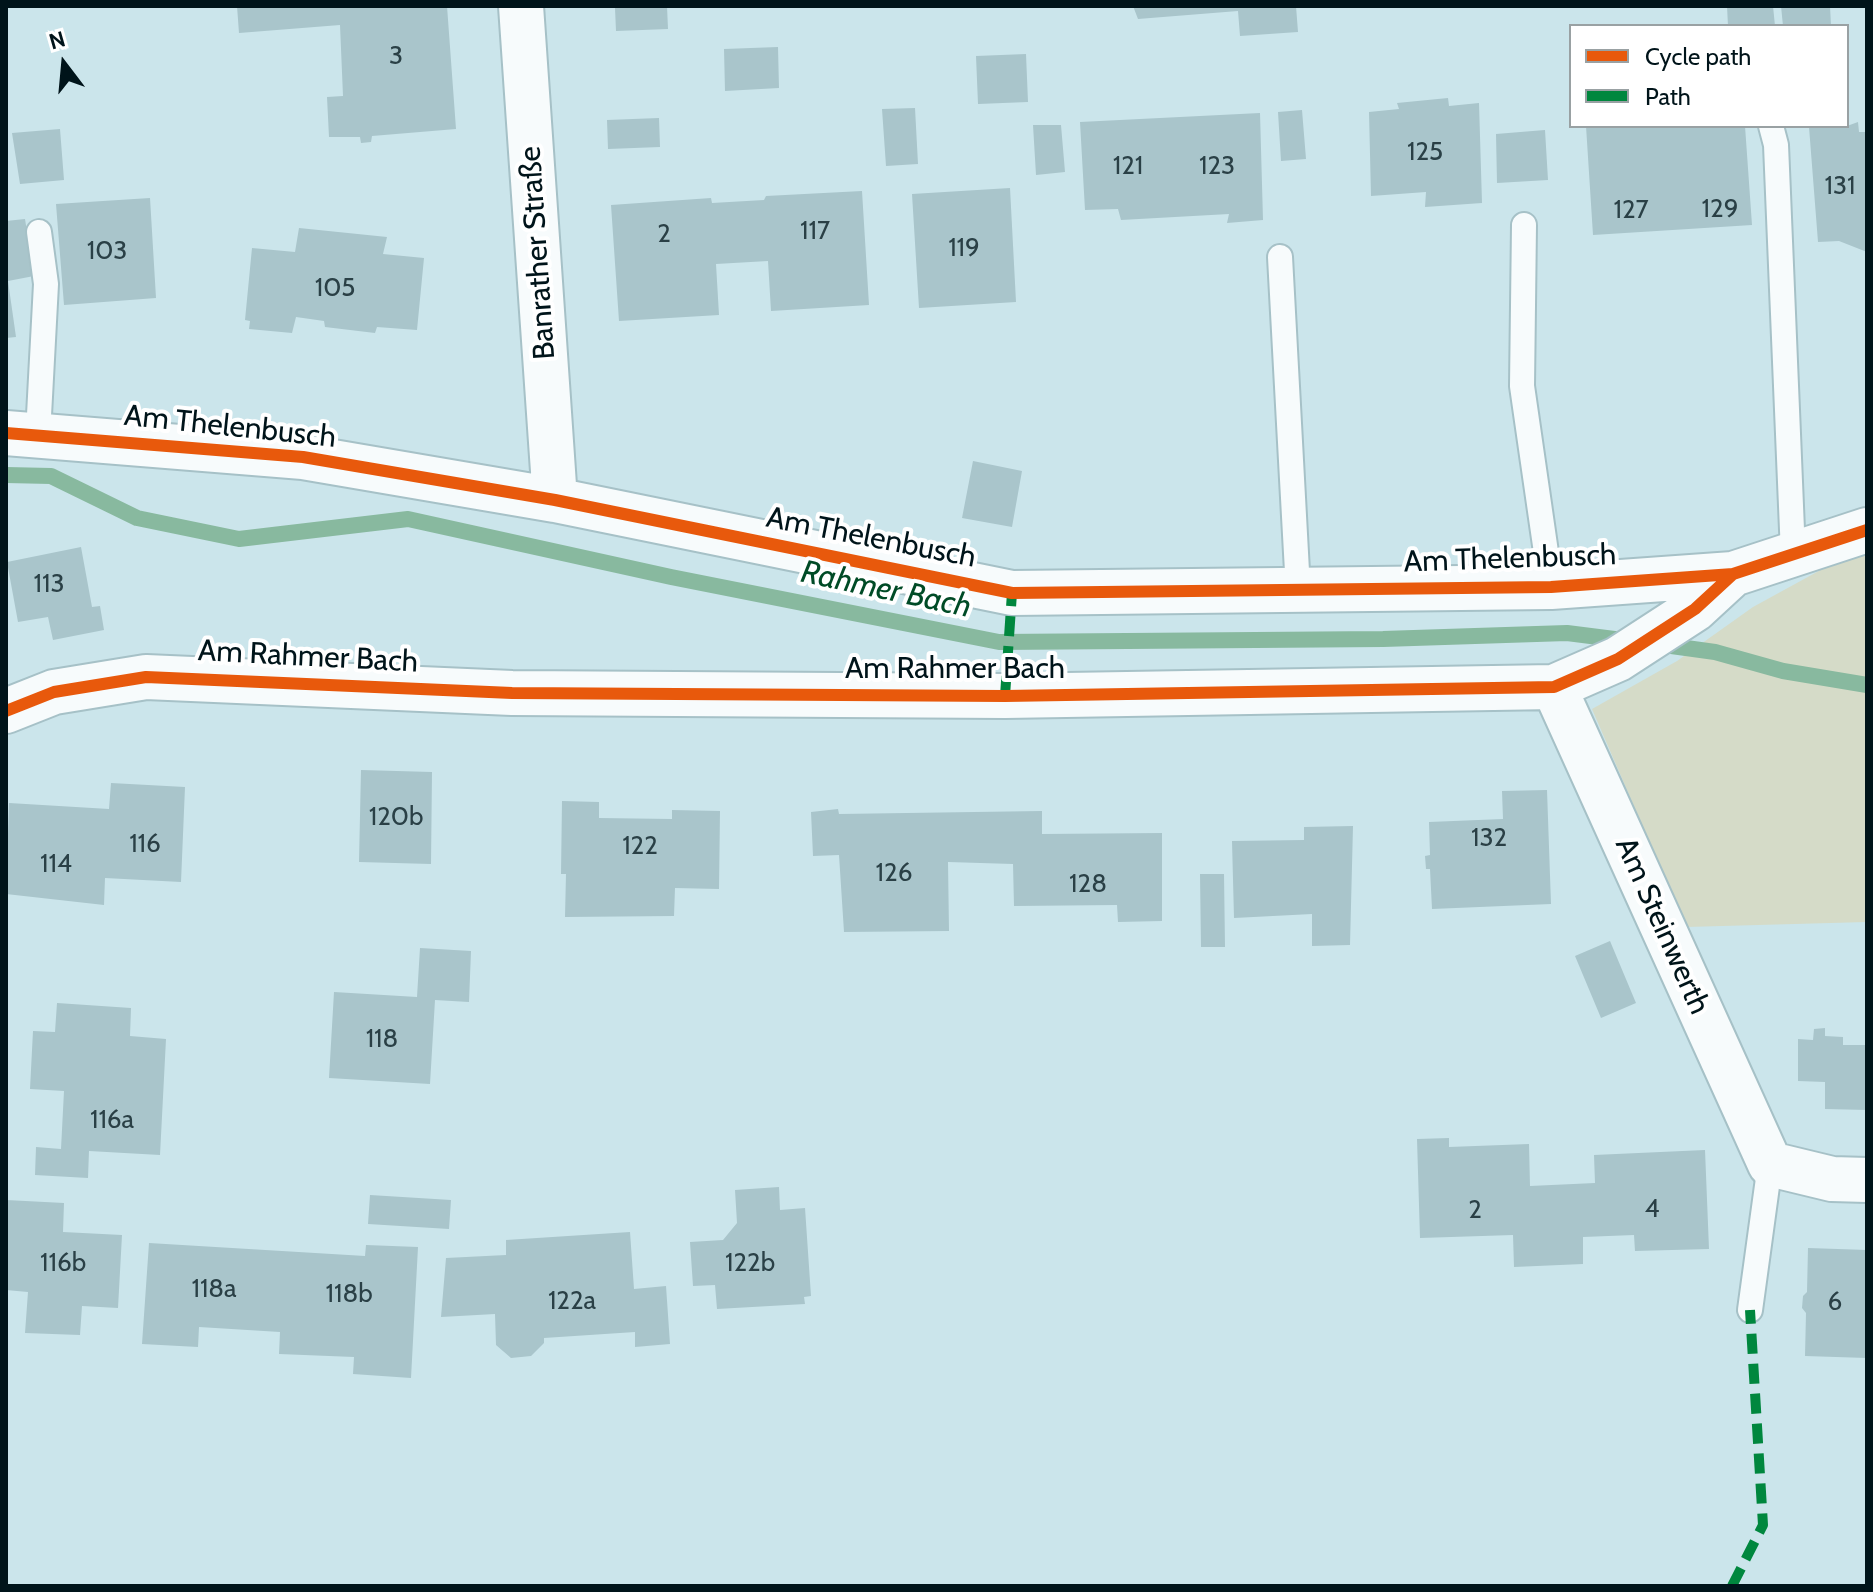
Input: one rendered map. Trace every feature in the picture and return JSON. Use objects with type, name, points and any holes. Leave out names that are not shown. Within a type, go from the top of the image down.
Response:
[{"type":"street","name":"Banrather Straße","points":[[521,6],[555,500]]},
{"type":"street","name":"Am Thelenbusch","points":[[22,433],[303,457],[555,500],[1012,593],[1551,587],[1733,574]]},
{"type":"street","name":"Am Rahmer Bach","points":[[6,711],[54,692],[146,677],[512,693],[957,696],[1554,687],[1618,659],[1695,609],[1733,574],[1867,530]]},
{"type":"street","name":"Am Steinwerth","points":[[1554,687],[1770,1164]]},
{"type":"street","points":[[1770,1164],[1832,1179],[1867,1180]]},
{"type":"lane","points":[[1772,128],[1776,145],[1793,554]]},
{"type":"lane","points":[[1524,225],[1522,386],[1551,587]]},
{"type":"lane","points":[[22,433],[46,284],[39,232]]},
{"type":"lane","points":[[1280,257],[1298,590]]},
{"type":"lane","points":[[1750,1310],[1770,1164]]},
{"type":"green space","points":[[1867,552],[1867,922],[1686,927],[1592,709],[1677,661],[1753,607],[1837,561]]},
{"type":"building","points":[[237,6],[447,6],[456,129],[372,136],[371,142],[361,143],[360,137],[329,137],[327,97],[343,96],[340,25],[239,33]]},
{"type":"building","points":[[667,6],[668,29],[616,31],[615,8]]},
{"type":"building","points":[[1133,6],[1296,6],[1298,32],[1240,36],[1238,11],[1138,19]]},
{"type":"building","points":[[1727,6],[1773,6],[1775,24],[1728,24]]},
{"type":"building","points":[[1781,6],[1830,6],[1831,24],[1783,24]]},
{"type":"building","points":[[778,47],[779,88],[725,91],[724,49]]},
{"type":"building","points":[[1026,54],[1028,102],[978,104],[976,56]]},
{"type":"building","points":[[1448,98],[1449,106],[1479,103],[1482,203],[1425,207],[1426,192],[1371,196],[1369,112],[1399,109],[1397,103]]},
{"type":"building","points":[[915,108],[918,164],[886,166],[882,109]]},
{"type":"building","points":[[1302,110],[1306,159],[1281,161],[1278,112]]},
{"type":"building","points":[[1260,113],[1263,220],[1227,223],[1229,214],[1121,220],[1118,209],[1085,210],[1080,122]]},
{"type":"building","points":[[659,118],[660,147],[608,149],[607,120]]},
{"type":"building","points":[[1858,122],[1859,132],[1867,132],[1867,252],[1839,241],[1818,242],[1809,128],[1849,128]]},
{"type":"building","points":[[1033,125],[1061,125],[1065,172],[1036,175]]},
{"type":"building","points":[[1586,128],[1745,128],[1752,225],[1593,235]]},
{"type":"building","points":[[60,129],[64,180],[20,184],[12,133]]},
{"type":"building","points":[[1545,130],[1548,180],[1497,183],[1496,134]]},
{"type":"building","points":[[1010,188],[1016,302],[919,308],[912,194]]},
{"type":"building","points":[[862,191],[869,305],[771,311],[768,261],[716,264],[719,315],[619,321],[611,205],[711,198],[712,203],[764,200],[766,196]]},
{"type":"building","points":[[150,198],[156,298],[64,305],[56,204]]},
{"type":"building","points":[[25,219],[34,276],[8,281],[16,337],[6,338],[6,221]]},
{"type":"building","points":[[299,228],[387,237],[383,254],[424,258],[417,330],[377,327],[375,333],[325,327],[324,321],[296,317],[292,333],[249,329],[250,321],[245,320],[252,248],[295,252]]},
{"type":"building","points":[[973,461],[1022,471],[1012,527],[962,518]]},
{"type":"building","points":[[81,547],[92,607],[100,606],[104,630],[53,640],[48,617],[18,622],[7,562]]},
{"type":"building","points":[[361,770],[432,772],[431,864],[359,862]]},
{"type":"building","points":[[111,783],[185,787],[181,882],[105,878],[104,905],[6,894],[9,803],[109,809]]},
{"type":"building","points":[[1547,790],[1551,904],[1432,909],[1430,869],[1426,869],[1425,856],[1430,855],[1429,822],[1503,819],[1502,791]]},
{"type":"building","points":[[562,801],[599,802],[599,818],[672,819],[672,810],[720,811],[719,889],[675,888],[674,916],[565,917],[566,874],[561,874]]},
{"type":"building","points":[[838,809],[839,814],[1042,811],[1042,834],[1162,833],[1162,921],[1118,922],[1117,905],[1014,906],[1013,864],[948,862],[949,931],[844,932],[839,855],[813,856],[811,812]]},
{"type":"building","points":[[1353,826],[1350,945],[1312,946],[1312,914],[1234,918],[1232,841],[1304,840],[1304,827]]},
{"type":"building","points":[[1200,874],[1224,874],[1225,947],[1201,947]]},
{"type":"building","points":[[1610,941],[1636,1003],[1601,1018],[1575,956]]},
{"type":"building","points":[[420,948],[471,951],[469,1002],[435,1000],[430,1084],[329,1078],[334,992],[417,997]]},
{"type":"building","points":[[57,1003],[131,1008],[130,1036],[166,1039],[160,1155],[89,1151],[88,1178],[35,1175],[36,1147],[61,1149],[64,1091],[30,1089],[33,1031],[55,1032]]},
{"type":"building","points":[[1825,1028],[1825,1036],[1843,1037],[1843,1045],[1867,1045],[1867,1110],[1825,1109],[1825,1082],[1798,1081],[1798,1039],[1813,1040],[1814,1029]]},
{"type":"building","points":[[1449,1138],[1449,1147],[1529,1144],[1530,1186],[1595,1183],[1594,1155],[1705,1150],[1709,1249],[1635,1251],[1634,1235],[1583,1237],[1583,1264],[1514,1267],[1513,1235],[1420,1238],[1417,1139]]},
{"type":"building","points":[[779,1187],[780,1210],[805,1208],[811,1296],[804,1297],[805,1304],[717,1309],[715,1285],[693,1286],[690,1242],[723,1240],[737,1223],[735,1190]]},
{"type":"building","points":[[370,1195],[451,1200],[449,1229],[368,1224]]},
{"type":"building","points":[[6,1200],[64,1203],[63,1232],[122,1235],[118,1308],[82,1306],[80,1335],[25,1333],[28,1292],[6,1290]]},
{"type":"building","points":[[630,1232],[634,1289],[666,1286],[670,1344],[635,1347],[635,1332],[544,1338],[544,1343],[531,1356],[511,1358],[496,1345],[495,1314],[441,1317],[446,1258],[506,1255],[506,1240]]},
{"type":"building","points":[[149,1243],[365,1256],[366,1245],[418,1247],[411,1378],[353,1374],[354,1357],[279,1354],[280,1332],[199,1327],[198,1347],[142,1344]]},
{"type":"building","points":[[1808,1248],[1867,1250],[1867,1358],[1805,1356],[1806,1313],[1802,1308],[1803,1296],[1807,1292]]},
{"type":"waterway","name":"Rahmer Bach","points":[[6,475],[51,476],[137,518],[239,539],[408,519],[671,577],[999,642],[1383,639],[1567,633],[1630,641]]},
{"type":"waterway","name":"Rahmer Bach","points":[[1657,644],[1715,652],[1783,671],[1867,685]]},
{"type":"marked path","points":[[1005,696],[1012,593]]},
{"type":"marked path","points":[[1732,1586],[1763,1525],[1750,1310]]},
{"type":"cycle path","points":[[6,433],[303,457],[555,500],[1012,593],[1551,587],[1733,574]]},
{"type":"cycle path","points":[[6,711],[54,692],[146,677],[512,693],[1005,696],[1554,687],[1618,659],[1695,609],[1733,574],[1867,530]]}]
